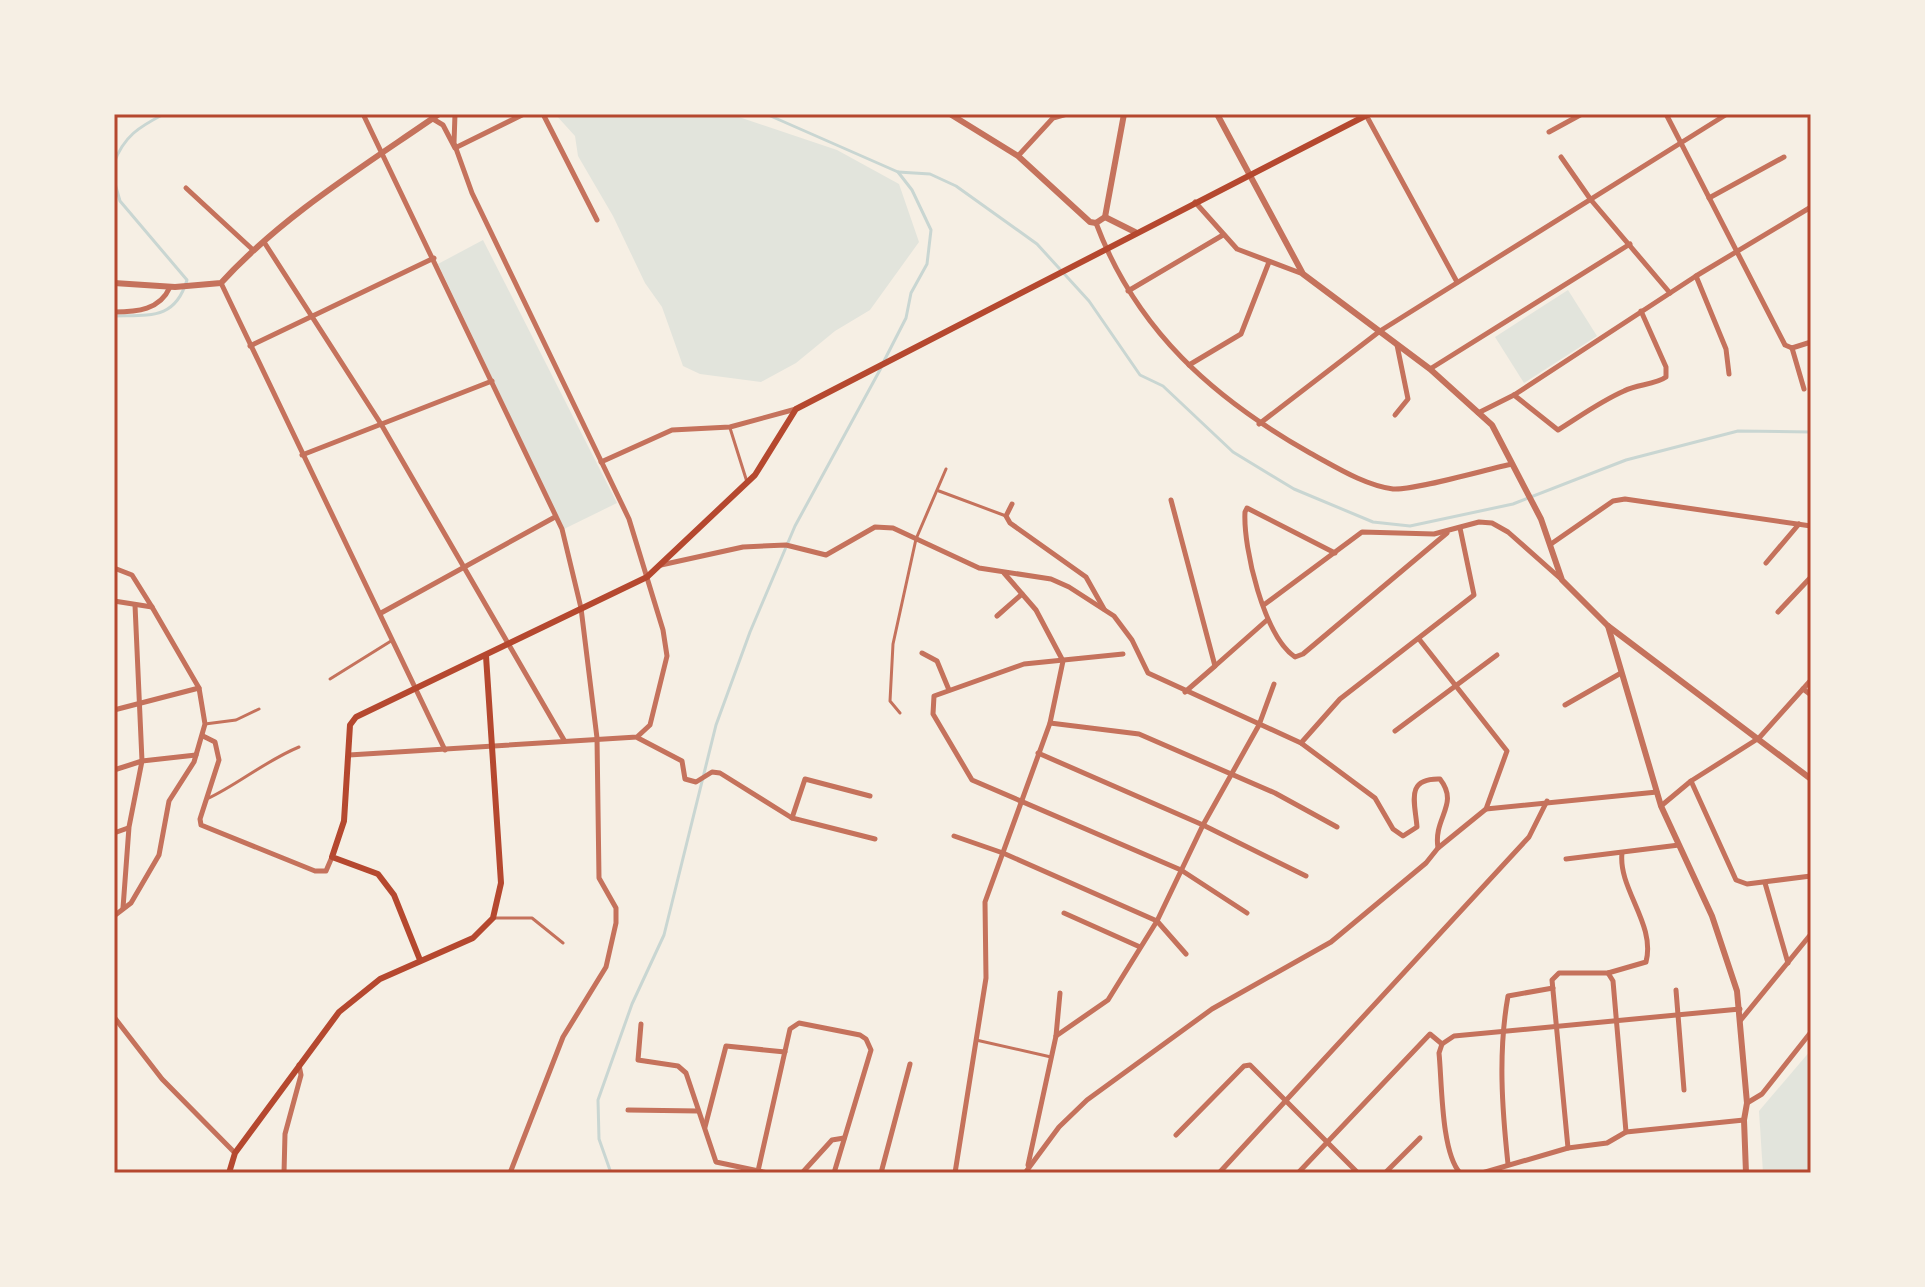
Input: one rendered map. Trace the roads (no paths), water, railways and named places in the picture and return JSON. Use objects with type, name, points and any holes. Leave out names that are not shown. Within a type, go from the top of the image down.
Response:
[{"type":"main road","points":[[420,960],[394,895],[378,874],[332,857],[344,821],[352,721],[416,687],[647,577],[755,475],[796,409],[877,364],[1042,285],[1114,242],[1367,115]]},
{"type":"main road","points":[[229,1173],[235,1153],[299,1064],[355,996],[380,979],[473,938],[493,918],[501,883],[486,656]]},
{"type":"street","points":[[363,114],[556,517],[573,566],[581,608],[597,738],[599,878],[616,908],[616,923],[606,967],[563,1037],[510,1173]]},
{"type":"street","points":[[114,283],[173,287],[220,283],[252,249],[382,151],[439,114]]},
{"type":"street","points":[[455,114],[455,148]]},
{"type":"street","points":[[455,148],[524,114]]},
{"type":"street","points":[[543,114],[597,220]]},
{"type":"street","points":[[1018,156],[1053,118],[1067,114]]},
{"type":"street","points":[[1105,217],[1124,114]]},
{"type":"street","points":[[1217,114],[1303,274]]},
{"type":"street","points":[[1549,132],[1582,114]]},
{"type":"street","points":[[1666,114],[1785,345],[1792,348],[1811,342]]},
{"type":"street","points":[[1259,424],[1380,331],[1727,114]]},
{"type":"street","points":[[953,115],[1018,156],[1093,223],[1112,266],[1128,291],[1189,365],[1215,391],[1259,424],[1353,477],[1395,489],[1515,467]]},
{"type":"street","points":[[1367,115],[1457,282]]},
{"type":"street","points":[[349,755],[637,737],[645,733],[667,656],[629,519],[491,237],[455,148],[443,125],[432,119]]},
{"type":"street","points":[[1561,157],[1591,200],[1670,293]]},
{"type":"street","points":[[1709,198],[1784,157]]},
{"type":"street","points":[[186,188],[252,249]]},
{"type":"street","points":[[1194,201],[1237,249],[1303,274],[1430,369],[1492,425],[1541,519],[1562,580]]},
{"type":"street","points":[[1478,413],[1514,395],[1696,276],[1740,253],[1811,207]]},
{"type":"street","points":[[1093,223],[1105,217]]},
{"type":"street","points":[[1105,217],[1135,232]]},
{"type":"street","points":[[1128,291],[1223,235]]},
{"type":"street","points":[[264,242],[381,424],[564,740]]},
{"type":"street","points":[[1430,369],[1630,244]]},
{"type":"street","points":[[250,346],[434,258]]},
{"type":"street","points":[[1189,365],[1241,334],[1269,262]]},
{"type":"street","points":[[1696,276],[1726,349],[1729,374]]},
{"type":"street","points":[[220,283],[445,750]]},
{"type":"street","points":[[114,312],[142,312],[166,297],[173,287]]},
{"type":"street","points":[[1514,395],[1558,430],[1622,391],[1642,383],[1660,381],[1666,377],[1666,367],[1649,322],[1641,311]]},
{"type":"street","points":[[1395,415],[1408,399],[1397,344]]},
{"type":"street","points":[[1792,348],[1804,389]]},
{"type":"street","points":[[302,455],[492,381]]},
{"type":"street","points":[[601,462],[672,430],[730,427],[796,409]]},
{"type":"street","points":[[730,427],[747,482]]},
{"type":"street","points":[[900,713],[890,701],[893,644],[916,539],[946,469]]},
{"type":"street","points":[[937,490],[1006,516],[1010,523],[1086,577],[1105,610],[1132,640],[1148,673],[1301,743],[1375,798],[1393,829],[1403,836],[1417,827],[1414,792],[1419,783],[1425,779],[1440,779],[1448,790],[1448,803],[1435,830],[1438,848]]},
{"type":"street","points":[[1551,544],[1613,501],[1625,499],[1811,526]]},
{"type":"street","points":[[1171,500],[1215,666]]},
{"type":"street","points":[[1006,516],[1012,504]]},
{"type":"street","points":[[1335,553],[1247,508],[1244,521],[1252,576],[1265,604],[1267,620],[1288,652],[1295,657],[1303,654],[1447,533],[1492,523],[1508,532],[1608,626],[1811,779]]},
{"type":"street","points":[[381,613],[556,517]]},
{"type":"street","points":[[1766,563],[1799,523]]},
{"type":"street","points":[[660,565],[743,547],[786,545],[826,555],[875,527],[893,528],[979,568],[1051,579],[1105,610]]},
{"type":"street","points":[[1301,743],[1340,699],[1474,595],[1460,528]]},
{"type":"street","points":[[1265,604],[1362,532],[1447,533]]},
{"type":"street","points":[[114,568],[129,572],[152,607],[199,688],[205,724],[197,755],[169,801],[159,855],[131,903],[114,916]]},
{"type":"street","points":[[955,1173],[986,978],[985,902],[1050,723],[1063,661],[1036,610],[1004,573]]},
{"type":"street","points":[[1778,612],[1811,577]]},
{"type":"street","points":[[997,616],[1022,594]]},
{"type":"street","points":[[114,601],[152,607]]},
{"type":"street","points":[[123,909],[129,827],[142,761],[135,605]]},
{"type":"street","points":[[1185,692],[1267,620]]},
{"type":"street","points":[[1608,626],[1661,806],[1712,916],[1740,1009],[1747,1103],[1744,1120],[1746,1173]]},
{"type":"street","points":[[330,679],[393,639]]},
{"type":"street","points":[[1026,1170],[1087,1100],[1212,1009],[1331,942],[1486,809],[1507,751],[1419,639]]},
{"type":"street","points":[[922,653],[937,661],[949,690]]},
{"type":"street","points":[[1123,654],[1024,664],[934,696],[933,714],[972,780],[1181,870],[1247,913]]},
{"type":"street","points":[[1395,731],[1497,655]]},
{"type":"street","points":[[1565,705],[1621,673]]},
{"type":"street","points":[[1661,806],[1691,781],[1759,738],[1811,680]]},
{"type":"street","points":[[1056,1036],[1108,1000],[1157,921],[1203,825],[1259,725],[1274,684]]},
{"type":"street","points":[[114,710],[199,688]]},
{"type":"street","points":[[1803,689],[1811,695]]},
{"type":"street","points":[[205,724],[236,720],[259,709]]},
{"type":"street","points":[[1050,723],[1139,734],[1275,793],[1337,827]]},
{"type":"street","points":[[203,736],[215,742],[219,760],[201,825],[315,871],[326,871],[332,857]]},
{"type":"street","points":[[637,737],[682,761],[685,779],[696,782],[712,772],[720,773],[792,818],[875,839]]},
{"type":"street","points":[[207,799],[231,788],[251,770],[299,747]]},
{"type":"street","points":[[1038,753],[1203,825],[1306,876]]},
{"type":"street","points":[[114,770],[142,761],[197,755]]},
{"type":"street","points":[[792,818],[805,779],[870,796]]},
{"type":"street","points":[[1691,781],[1736,880],[1747,884],[1811,876]]},
{"type":"street","points":[[1486,809],[1657,792]]},
{"type":"street","points":[[1219,1173],[1529,837],[1547,801]]},
{"type":"street","points":[[114,833],[129,827]]},
{"type":"street","points":[[954,836],[1003,853],[1157,921],[1186,954]]},
{"type":"street","points":[[1566,859],[1679,845]]},
{"type":"street","points":[[1568,1148],[1554,976],[1559,973],[1608,973],[1646,962],[1641,914],[1621,864],[1622,853]]},
{"type":"street","points":[[1765,883],[1789,964]]},
{"type":"street","points":[[1064,913],[1140,947]]},
{"type":"street","points":[[493,918],[532,918],[563,943]]},
{"type":"street","points":[[1740,1021],[1811,934]]},
{"type":"street","points":[[1608,973],[1613,981],[1626,1132]]},
{"type":"street","points":[[1508,1164],[1502,1111],[1502,1030],[1508,996],[1553,988]]},
{"type":"street","points":[[1676,990],[1684,1090]]},
{"type":"street","points":[[1026,1170],[1056,1036],[1060,993]]},
{"type":"street","points":[[1460,1173],[1454,1167],[1447,1133],[1439,1053],[1442,1044],[1454,1036],[1557,1024],[1617,1021],[1678,1012],[1740,1009]]},
{"type":"street","points":[[114,1017],[162,1079],[235,1153]]},
{"type":"street","points":[[758,1171],[785,1052],[794,1026],[799,1023],[866,1039],[871,1050],[834,1173]]},
{"type":"street","points":[[641,1024],[638,1060],[678,1066],[686,1073],[716,1162],[768,1173]]},
{"type":"street","points":[[1747,1103],[1762,1094],[1811,1032]]},
{"type":"street","points":[[1298,1173],[1430,1034],[1442,1044]]},
{"type":"street","points":[[976,1040],[1051,1057]]},
{"type":"street","points":[[704,1130],[726,1046],[785,1052]]},
{"type":"street","points":[[286,1172],[285,1134],[301,1075],[299,1064]]},
{"type":"street","points":[[881,1173],[910,1064]]},
{"type":"street","points":[[1176,1135],[1244,1066],[1250,1065],[1358,1173]]},
{"type":"street","points":[[628,1110],[698,1111]]},
{"type":"street","points":[[1482,1173],[1568,1148],[1607,1143],[1626,1132],[1744,1120]]},
{"type":"street","points":[[802,1173],[832,1140],[844,1138]]},
{"type":"street","points":[[1385,1173],[1420,1138]]},
{"type":"waterway","points":[[114,163],[133,133],[164,114]]},
{"type":"waterway","points":[[766,114],[898,172],[930,174],[956,186],[1037,244],[1089,301],[1140,375],[1163,386],[1233,452],[1294,489],[1373,522],[1410,526],[1513,504],[1626,460],[1738,431],[1811,432]]},
{"type":"waterway","points":[[884,361],[906,318],[911,293],[927,264],[931,230],[912,190],[898,172]]},
{"type":"waterway","points":[[114,180],[120,201],[187,280],[176,302],[160,313],[114,316]]},
{"type":"waterway","points":[[611,1173],[599,1139],[598,1100],[632,1004],[664,935],[716,725],[750,632],[795,526],[881,368]]}]
